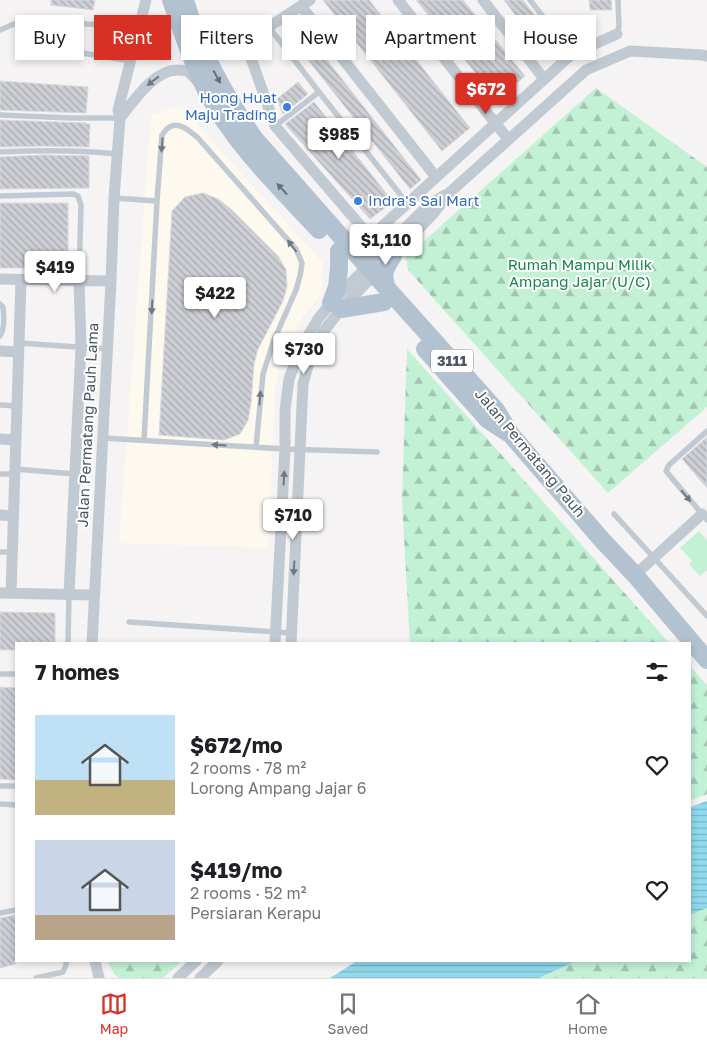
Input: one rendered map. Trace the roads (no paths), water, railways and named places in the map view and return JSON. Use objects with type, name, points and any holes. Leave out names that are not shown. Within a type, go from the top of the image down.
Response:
[{"type":"main road","points":[[171,0],[207,92],[229,127],[250,155],[342,247],[365,254],[389,251],[384,270],[386,296],[336,306],[342,247]]},
{"type":"main road","name":"Jalan Permatang Pauh","points":[[185,0],[203,51],[254,138],[342,247],[386,296],[496,410],[512,436],[602,540],[635,575],[707,660]]},
{"type":"street","name":"Jalan Permatang Pauh Lama","points":[[142,15],[146,0]]},
{"type":"street","points":[[398,0],[508,140]]},
{"type":"street","points":[[483,0],[544,79]]},
{"type":"street","points":[[273,24],[305,3],[436,177]]},
{"type":"street","points":[[596,43],[617,34]]},
{"type":"street","points":[[275,638],[285,449],[285,410],[289,378],[300,348],[318,319],[336,306],[389,251],[434,213],[449,193],[586,70],[630,51],[707,56]]},
{"type":"street","points":[[252,60],[275,126],[365,231],[369,232],[377,231],[565,60]]},
{"type":"street","name":"Jalan Permatang Pauh Lama","points":[[92,642],[116,154],[120,118],[118,110],[131,61]]},
{"type":"street","points":[[120,118],[152,81],[163,74],[176,70],[187,71],[207,92]]},
{"type":"street","points":[[0,279],[111,281]]},
{"type":"street","points":[[21,280],[12,552],[5,593],[94,595]]},
{"type":"street","points":[[69,594],[80,347],[79,281]]},
{"type":"street","points":[[291,638],[303,384],[309,362],[336,306]]},
{"type":"street","points":[[0,351],[19,347]]},
{"type":"street","points":[[0,439],[16,440]]},
{"type":"street","points":[[0,515],[13,516]]},
{"type":"street","points":[[635,575],[704,517]]},
{"type":"street","points":[[95,962],[99,978]]},
{"type":"street","points":[[178,978],[195,962]]},
{"type":"street","points":[[200,978],[217,962]]},
{"type":"lane","points":[[530,0],[542,15]]},
{"type":"lane","points":[[617,34],[619,26],[618,0]]},
{"type":"lane","points":[[0,30],[19,22],[39,20],[94,24]]},
{"type":"lane","points":[[273,24],[272,31],[408,203]]},
{"type":"lane","points":[[84,53],[131,61]]},
{"type":"lane","points":[[275,126],[319,92]]},
{"type":"lane","points":[[0,114],[72,118],[120,118]]},
{"type":"lane","points":[[144,440],[162,135],[169,127],[177,125],[188,129],[198,138],[296,249],[302,264],[296,290],[274,340],[262,374],[256,447]]},
{"type":"lane","points":[[0,152],[50,150],[116,154]]},
{"type":"lane","points":[[0,196],[74,194],[78,196],[81,205],[79,281]]},
{"type":"lane","points":[[114,198],[157,201]]},
{"type":"lane","points":[[0,304],[3,307],[4,317],[3,333],[0,336]]},
{"type":"lane","points":[[19,347],[107,349]]},
{"type":"lane","points":[[0,405],[17,406]]},
{"type":"lane","points":[[704,517],[666,471],[668,465],[707,432]]},
{"type":"lane","points":[[103,438],[285,449],[377,452]]},
{"type":"lane","points":[[0,474],[15,472],[75,474]]},
{"type":"lane","points":[[614,514],[707,616]]},
{"type":"lane","points":[[0,552],[12,552]]},
{"type":"lane","points":[[68,642],[69,594]]},
{"type":"lane","points":[[129,622],[275,638],[291,638]]},
{"type":"lane","points":[[0,674],[15,674]]},
{"type":"lane","points":[[0,786],[15,786]]},
{"type":"lane","points":[[0,804],[15,805]]},
{"type":"lane","points":[[0,913],[15,910]]},
{"type":"lane","points":[[36,978],[63,972],[66,962]]},
{"type":"water","points":[[707,801],[707,908],[691,915],[691,807]]},
{"type":"water","points":[[355,962],[574,962],[539,978],[330,978]]},
{"type":"place","name":"Hong Huat Maju Trading","points":[[287,107]]},
{"type":"place","name":"Indra's Sai Mart","points":[[358,201]]},
{"type":"park label","name":"Rumah Mampu Milik Ampang Jajar (U/C)","points":[[580,274]]}]
